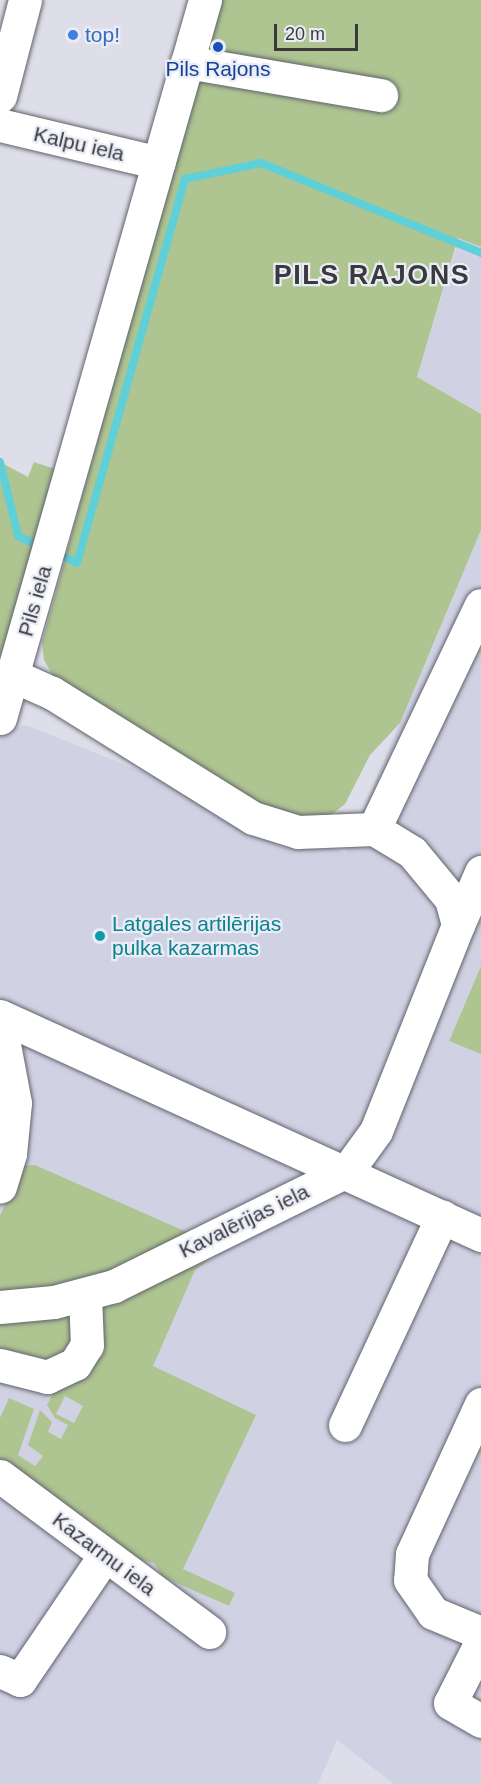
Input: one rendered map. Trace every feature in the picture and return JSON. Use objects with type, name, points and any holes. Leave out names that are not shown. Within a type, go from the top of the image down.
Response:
[{"type":"street","points":[[0,96],[25,0]]},
{"type":"street","points":[[159,163],[205,0]]},
{"type":"street","points":[[187,62],[381,95]]},
{"type":"street","name":"Kalpu iela","points":[[0,125],[159,163]]},
{"type":"street","name":"Pils iela","points":[[5,698],[69,484],[159,163]]},
{"type":"street","points":[[374,829],[481,605]]},
{"type":"street","points":[[5,698],[52,693],[253,818],[298,832],[374,829],[412,852],[451,898],[458,926]]},
{"type":"street","points":[[346,1171],[376,1131],[481,872]]},
{"type":"street","points":[[0,1016],[346,1171],[481,1235]]},
{"type":"street","points":[[0,1023],[15,1103],[10,1154],[0,1187]]},
{"type":"street","name":"Kavalērijas iela","points":[[0,1307],[85,1296],[346,1171]]},
{"type":"street","points":[[345,1425],[442,1217]]},
{"type":"street","points":[[0,1365],[47,1377],[75,1364],[87,1345],[85,1296]]},
{"type":"street","points":[[481,1404],[412,1554],[410,1580],[433,1613],[481,1633]]},
{"type":"street","name":"Kazarmu iela","points":[[0,1476],[209,1632]]},
{"type":"street","points":[[0,1671],[20,1680],[105,1555]]},
{"type":"street","points":[[481,1642],[450,1703],[481,1721]]},
{"type":"shaded area","points":[[459,238],[481,247],[481,414],[417,377]]},
{"type":"shaded area","points":[[481,530],[481,966],[449,1040],[481,1054],[481,1784],[394,1784],[337,1740],[318,1784],[0,1784],[0,732],[26,725],[345,853]]},
{"type":"green space","points":[[218,0],[481,0],[481,247],[458,238],[417,377],[481,414],[481,530],[400,723],[370,755],[345,804],[331,815],[277,818],[53,676],[44,660],[42,643]]},
{"type":"green space","points":[[0,462],[28,477],[34,462],[58,470],[0,659]]},
{"type":"green space","points":[[481,966],[481,1054],[449,1041]]},
{"type":"green space","points":[[35,1165],[189,1233],[90,1280],[0,1299],[0,1216],[21,1166]]},
{"type":"green space","points":[[211,1259],[195,1270],[153,1366],[256,1415],[183,1569],[235,1593],[229,1606],[163,1577],[154,1563],[108,1553],[0,1469],[0,1418],[9,1398],[34,1409],[18,1455],[35,1466],[43,1456],[28,1445],[40,1410],[52,1422],[48,1432],[61,1439],[68,1425],[55,1418],[47,1405],[99,1307]],"holes":[[[65,1396],[83,1406],[74,1423],[56,1414]]]},
{"type":"green space","points":[[70,1312],[80,1343],[51,1360],[0,1348],[0,1317]]},
{"type":"waterway","points":[[67,558],[77,563],[185,179],[261,163],[481,253]]},
{"type":"waterway","points":[[0,462],[18,536],[37,545]]},
{"type":"place","name":"top!","points":[[73,35]]},
{"type":"place","name":"Pils Rajons","points":[[218,47]]},
{"type":"place","name":"Latgales artilērijas pulka kazarmas","points":[[100,936]]},
{"type":"district","name":"PILS RAJONS","points":[[372,276]]}]
